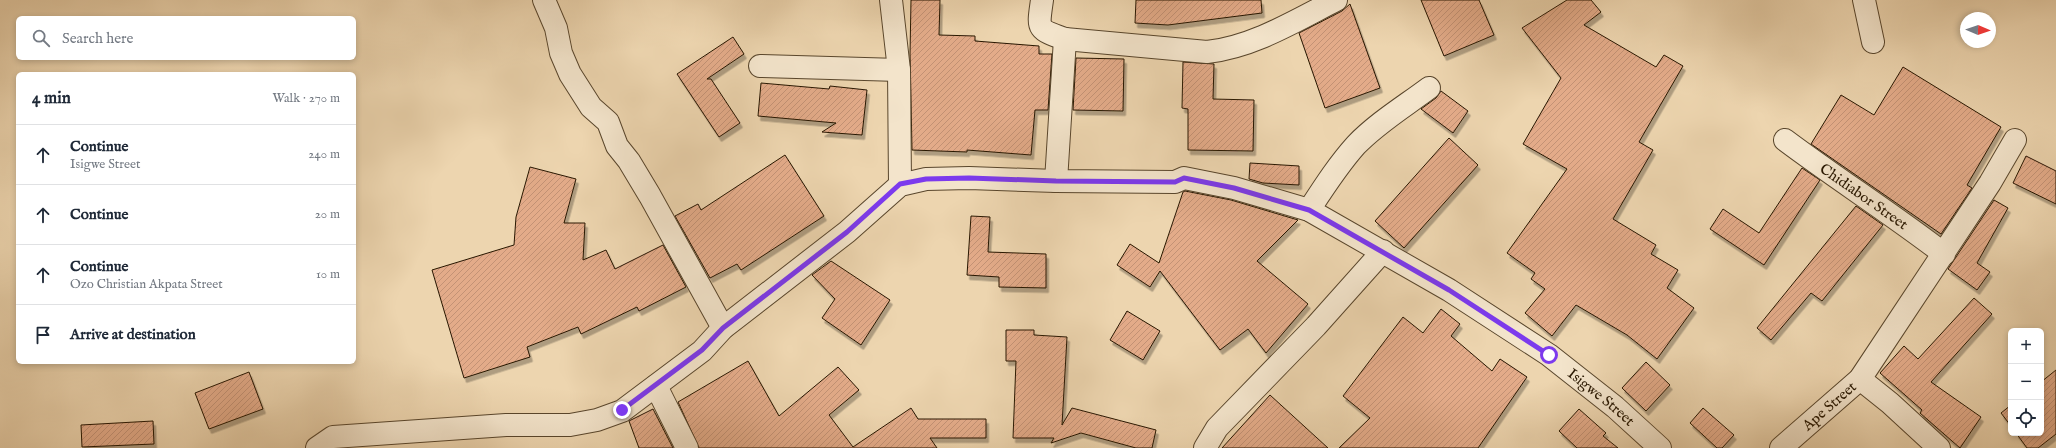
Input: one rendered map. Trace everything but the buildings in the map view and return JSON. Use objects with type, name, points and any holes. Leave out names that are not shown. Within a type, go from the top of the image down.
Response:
[{"type":"street","points":[[544,0],[556,28],[562,53],[570,74],[591,107],[608,122],[617,146],[650,196],[723,328]]},
{"type":"street","points":[[317,448],[333,437],[506,425],[570,425],[597,420],[622,410],[656,386],[702,350],[723,328],[847,232],[900,184],[899,70],[891,0]]},
{"type":"street","points":[[1042,0],[1039,24],[1046,33],[1065,39],[1207,52],[1228,50],[1270,34],[1336,0]]},
{"type":"street","points":[[1864,0],[1873,42]]},
{"type":"street","points":[[1056,181],[1065,39]]},
{"type":"street","points":[[760,66],[899,70]]},
{"type":"street","points":[[1309,210],[1334,172],[1357,144],[1393,114],[1429,88]]},
{"type":"street","name":"Chidiabor Street","points":[[1784,140],[1838,179],[1910,227],[1944,254]]},
{"type":"street","name":"Ape Street","points":[[1781,448],[1860,379],[1944,254],[2016,140]]},
{"type":"street","name":"Isigwe Street","points":[[900,184],[926,179],[969,178],[1056,181],[1175,182],[1184,178],[1234,188],[1309,210],[1449,290],[1549,355],[1615,407],[1660,448]]},
{"type":"street","points":[[1205,448],[1217,428],[1316,326],[1383,251]]},
{"type":"street","points":[[1860,379],[1890,402],[1939,448]]},
{"type":"street","points":[[656,386],[687,448]]},
{"type":"route","points":[[622,410],[702,350],[723,328],[847,232],[900,184],[926,179],[969,178],[1002,180],[1175,182],[1184,178],[1234,188],[1309,210],[1449,290],[1549,355]]}]
